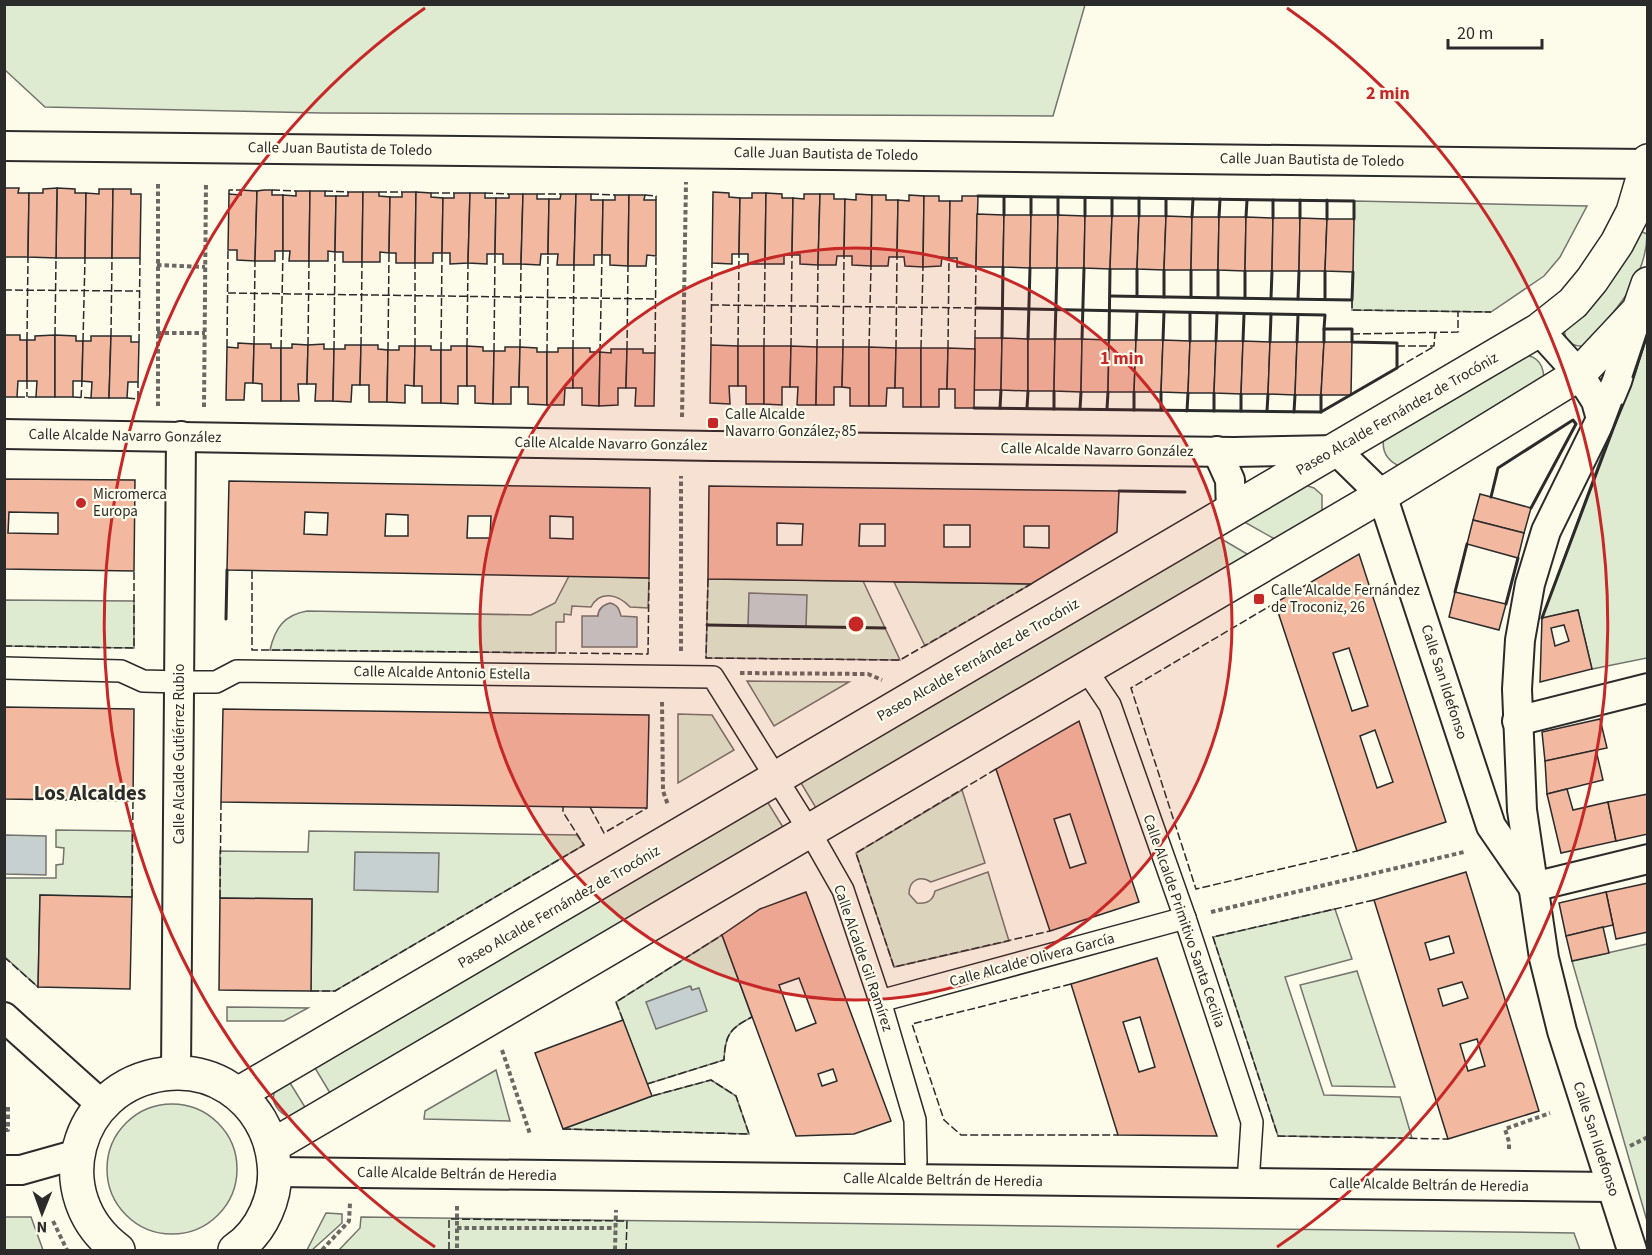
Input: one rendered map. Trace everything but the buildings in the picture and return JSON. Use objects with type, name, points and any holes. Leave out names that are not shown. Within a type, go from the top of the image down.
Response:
[{"type":"main road","name":"Paseo Alcalde Fernández de Trocóniz","points":[[238,1094],[1539,330],[1573,303],[1617,243],[1633,212],[1647,163]]},
{"type":"main road","points":[[274,1159],[810,832],[1382,495],[1579,374],[1643,297]]},
{"type":"main road","points":[[118,1251],[104,1240],[87,1217],[78,1190],[76,1178],[82,1136],[102,1105],[123,1087],[148,1076],[176,1072],[198,1074],[220,1082],[238,1094],[260,1118],[274,1159],[274,1190],[267,1237],[238,1250]]},
{"type":"street","name":"Calle Juan Bautista de Toledo","points":[[4,146],[1647,163]]},
{"type":"street","name":"Calle San Ildefonso","points":[[1632,1251],[1562,1031],[1544,958],[1522,810],[1517,721],[1520,640],[1530,584],[1546,531],[1617,381],[1643,297]]},
{"type":"street","points":[[1539,330],[1579,374],[1596,400],[1601,419]]},
{"type":"street","name":"Calle Alcalde Navarro González","points":[[4,434],[702,446],[1336,450]]},
{"type":"street","name":"Calle Alcalde Gutiérrez Rubio","points":[[176,1072],[181,436]]},
{"type":"street","name":"Calle San Ildefonso","points":[[1336,450],[1382,495],[1491,826],[1533,887]]},
{"type":"street","points":[[1217,451],[1230,480],[1231,511]]},
{"type":"street","name":"Calle Alcalde Primitivo Santa Cecilia","points":[[1085,668],[1110,705],[1185,918],[1252,1122],[1248,1183]]},
{"type":"street","name":"Calle Alcalde Antonio Estella","points":[[4,669],[122,671],[143,681],[179,682],[216,682],[237,671],[713,676]]},
{"type":"street","name":"Calle Alcalde Gil Ramírez","points":[[713,676],[810,832],[843,890],[880,1001],[915,1120],[916,1162]]},
{"type":"street","points":[[1517,721],[1647,688]]},
{"type":"street","points":[[1533,887],[1647,859]]},
{"type":"street","name":"Calle Alcalde Olivera García","points":[[880,1001],[1185,918]]},
{"type":"street","points":[[4,1017],[102,1105]]},
{"type":"street","points":[[13,1170],[78,1154]]},
{"type":"street","name":"Calle Alcalde Beltrán de Heredia","points":[[274,1159],[1248,1183],[1611,1187]]},
{"type":"street","points":[[13,1170],[78,1190]]},
{"type":"path","points":[[158,181],[158,406]]},
{"type":"path","points":[[204,406],[206,182]]},
{"type":"path","points":[[682,367],[686,221]]},
{"type":"path","points":[[158,265],[205,267]]},
{"type":"path","points":[[158,333],[205,333]]},
{"type":"path","points":[[681,527],[681,645]]},
{"type":"path","points":[[713,676],[746,672],[868,674],[883,680]]},
{"type":"path","points":[[662,675],[663,790],[669,806]]},
{"type":"path","points":[[1223,909],[1464,852]]},
{"type":"path","points":[[502,1050],[530,1134]]},
{"type":"path","points":[[4,1130],[8,1130],[8,1106]]},
{"type":"path","points":[[1509,1149],[1505,1129],[1550,1113]]},
{"type":"path","points":[[457,1206],[457,1251]]},
{"type":"path","points":[[615,1251],[616,1210]]},
{"type":"path","points":[[50,1211],[67,1251]]},
{"type":"path","points":[[457,1228],[615,1228]]},
{"type":"green space","points":[[5,4],[1085,5],[1053,116],[322,113],[45,107],[5,70]]},
{"type":"green space","points":[[1354,201],[1587,206],[1560,257],[1544,276],[1491,312],[1352,310]]},
{"type":"green space","points":[[1640,231],[1647,234],[1645,250],[1641,266],[1626,295],[1584,346],[1572,344],[1565,336],[1564,327]]},
{"type":"green space","points":[[1647,332],[1647,658],[1592,669],[1578,610],[1542,618]]},
{"type":"green space","points":[[1523,355],[1533,357],[1540,363],[1544,381],[1401,467],[1389,459],[1383,447],[1384,437]]},
{"type":"green space","points":[[1305,485],[1314,488],[1322,495],[1322,514],[1280,542],[1239,519]]},
{"type":"green space","points":[[1213,534],[1254,558],[819,813],[798,778]]},
{"type":"green space","points":[[569,576],[649,578],[648,608],[630,607],[621,599],[610,596],[599,598],[591,607],[572,606],[571,615],[564,614],[564,622],[556,622],[556,653],[270,650],[282,624],[292,616],[307,611],[531,615],[555,603]]},
{"type":"green space","points":[[708,579],[863,581],[900,660],[706,658]]},
{"type":"green space","points":[[894,582],[1031,584],[925,646]]},
{"type":"green space","points":[[5,600],[134,601],[134,648],[5,646]]},
{"type":"green space","points":[[747,681],[849,682],[774,726]]},
{"type":"green space","points":[[678,714],[712,715],[734,750],[678,783]]},
{"type":"green space","points":[[962,790],[985,863],[931,882],[923,879],[916,880],[909,889],[909,894],[917,903],[924,903],[933,897],[935,891],[988,872],[1009,941],[894,967],[856,853]]},
{"type":"green space","points":[[765,798],[786,832],[333,1098],[312,1063]]},
{"type":"green space","points":[[56,830],[132,831],[132,897],[40,895],[38,987],[5,957],[5,878],[56,878],[56,865],[63,864],[64,848],[56,847]]},
{"type":"green space","points":[[309,831],[577,835],[584,845],[335,991],[311,991],[312,899],[220,898],[220,851],[308,852]]},
{"type":"green space","points":[[1335,909],[1352,959],[1285,977],[1324,1095],[1400,1097],[1412,1138],[1278,1136],[1213,937]]},
{"type":"green space","points":[[722,935],[752,1017],[730,1033],[727,1038],[724,1060],[647,1084],[616,1002]],"holes":[[[691,987],[692,991],[699,988],[656,1029]]]},
{"type":"green space","points":[[1647,944],[1647,1221],[1572,961]]},
{"type":"green space","points":[[1357,971],[1395,1087],[1332,1086],[1300,985]]},
{"type":"green space","points":[[227,1007],[308,1008],[284,1021],[227,1021]]},
{"type":"green space","points":[[496,1070],[510,1121],[424,1119],[425,1111]]},
{"type":"green space","points":[[287,1078],[308,1112],[291,1118],[276,1107],[273,1098],[277,1088]]},
{"type":"green space","points":[[711,1080],[736,1096],[749,1134],[563,1129],[652,1096]]},
{"type":"green space","points":[[172,1104],[197,1109],[218,1123],[232,1144],[237,1169],[232,1194],[218,1215],[197,1229],[172,1234],[147,1229],[126,1215],[112,1194],[107,1169],[112,1144],[126,1123],[147,1109]]},
{"type":"green space","points":[[326,1213],[342,1214],[342,1223],[312,1250],[307,1250]]},
{"type":"green space","points":[[5,1217],[31,1217],[43,1250],[5,1250]]},
{"type":"green space","points":[[361,1217],[1574,1233],[1580,1250],[339,1250],[360,1228]]},
{"type":"shaded area","points":[[749,593],[807,595],[806,627],[748,625]]},
{"type":"shaded area","points":[[610,603],[618,608],[621,616],[637,617],[637,647],[582,647],[582,616],[598,616],[601,608]]},
{"type":"shaded area","points":[[5,835],[46,836],[46,875],[5,874]]},
{"type":"shaded area","points":[[355,852],[439,853],[438,892],[354,890]]},
{"type":"shaded area","points":[[690,986],[692,990],[699,988],[707,1011],[656,1029],[646,1002]]},
{"type":"fence","points":[[229,194],[229,190],[241,190]]},
{"type":"fence","points":[[272,190],[296,191]]},
{"type":"fence","points":[[325,191],[348,192]]},
{"type":"fence","points":[[379,192],[402,192]]},
{"type":"fence","points":[[431,193],[454,193]]},
{"type":"fence","points":[[485,193],[509,194]]},
{"type":"fence","points":[[537,194],[561,194]]},
{"type":"fence","points":[[591,194],[615,195]]},
{"type":"fence","points":[[645,195],[656,196],[656,200]]},
{"type":"fence","points":[[227,347],[228,250]]},
{"type":"fence","points":[[281,348],[283,251]]},
{"type":"fence","points":[[334,349],[335,252]]},
{"type":"fence","points":[[388,350],[389,253]]},
{"type":"fence","points":[[441,350],[442,253]]},
{"type":"fence","points":[[494,351],[495,254]]},
{"type":"fence","points":[[547,352],[548,254]]},
{"type":"fence","points":[[738,346],[739,254]]},
{"type":"fence","points":[[600,352],[602,255]]},
{"type":"fence","points":[[791,346],[792,255]]},
{"type":"fence","points":[[655,353],[656,256]]},
{"type":"fence","points":[[843,347],[844,256]]},
{"type":"fence","points":[[27,340],[28,257]]},
{"type":"fence","points":[[896,348],[897,257]]},
{"type":"fence","points":[[55,335],[56,258]]},
{"type":"fence","points":[[83,341],[85,258]]},
{"type":"fence","points":[[111,336],[112,258]]},
{"type":"fence","points":[[139,342],[140,258]]},
{"type":"fence","points":[[948,348],[949,258]]},
{"type":"fence","points":[[254,344],[255,261]]},
{"type":"fence","points":[[308,345],[309,261]]},
{"type":"fence","points":[[361,345],[362,262]]},
{"type":"fence","points":[[415,263],[415,346]]},
{"type":"fence","points":[[467,346],[468,263]]},
{"type":"fence","points":[[711,345],[712,263]]},
{"type":"fence","points":[[520,347],[521,264]]},
{"type":"fence","points":[[764,346],[765,264]]},
{"type":"fence","points":[[573,348],[574,265]]},
{"type":"fence","points":[[817,347],[818,265]]},
{"type":"fence","points":[[627,349],[628,266]]},
{"type":"fence","points":[[869,347],[871,266]]},
{"type":"fence","points":[[921,348],[923,267]]},
{"type":"fence","points":[[975,338],[976,267]]},
{"type":"fence","points":[[4,290],[140,291]]},
{"type":"fence","points":[[228,293],[655,299]]},
{"type":"fence","points":[[1352,300],[1352,310],[1491,312]]},
{"type":"fence","points":[[711,305],[976,308]]},
{"type":"fence","points":[[1352,334],[1458,332],[1458,311]]},
{"type":"fence","points":[[1397,346],[1434,346],[1435,332]]},
{"type":"fence","points":[[1397,368],[1433,347]]},
{"type":"fence","points":[[27,381],[27,397]]},
{"type":"fence","points":[[81,398],[82,381]]},
{"type":"fence","points":[[127,398],[138,399],[138,382]]},
{"type":"fence","points":[[17,397],[36,397]]},
{"type":"fence","points":[[73,397],[91,398]]},
{"type":"fence","points":[[4,646],[134,648],[134,571]]},
{"type":"fence","points":[[252,571],[252,650],[648,654],[649,578]]},
{"type":"fence","points":[[708,579],[706,658],[900,660],[1031,584]]},
{"type":"fence","points":[[1275,603],[1131,688],[1196,889],[1357,851]]},
{"type":"fence","points":[[996,769],[856,853],[894,967],[1050,931]]},
{"type":"fence","points":[[132,897],[133,801]]},
{"type":"fence","points":[[220,898],[221,802]]},
{"type":"fence","points":[[311,991],[335,991],[584,845],[563,812],[563,806]]},
{"type":"fence","points":[[590,807],[604,833],[647,808]]},
{"type":"fence","points":[[1374,900],[1213,937],[1278,1136],[1448,1139]]},
{"type":"fence","points":[[623,1020],[616,1002],[722,935]]},
{"type":"fence","points":[[4,957],[38,987]]},
{"type":"fence","points":[[1071,984],[912,1024],[944,1120],[961,1135],[1118,1135]]},
{"type":"fence","points":[[647,1084],[724,1060],[727,1038],[730,1033],[752,1017]]},
{"type":"fence","points":[[563,1129],[749,1134],[736,1096],[711,1080],[652,1096]]},
{"type":"fence","points":[[449,1250],[449,1219],[627,1221],[626,1250]]},
{"type":"wall","points":[[978,196],[1354,201],[1354,219]]},
{"type":"wall","points":[[1004,197],[1004,215]]},
{"type":"wall","points":[[1031,197],[1031,215]]},
{"type":"wall","points":[[1058,197],[1058,215]]},
{"type":"wall","points":[[1085,198],[1085,216]]},
{"type":"wall","points":[[1112,198],[1112,216]]},
{"type":"wall","points":[[1139,198],[1139,216]]},
{"type":"wall","points":[[1166,199],[1166,216]]},
{"type":"wall","points":[[1192,217],[1193,199]]},
{"type":"wall","points":[[1219,217],[1220,199]]},
{"type":"wall","points":[[1246,217],[1247,200]]},
{"type":"wall","points":[[1273,200],[1273,218]]},
{"type":"wall","points":[[1300,200],[1300,218]]},
{"type":"wall","points":[[1327,200],[1327,219]]},
{"type":"wall","points":[[1002,338],[1003,267]]},
{"type":"wall","points":[[1028,339],[1030,268]]},
{"type":"wall","points":[[1055,339],[1057,268]]},
{"type":"wall","points":[[1082,339],[1084,268]]},
{"type":"wall","points":[[1109,340],[1110,269]]},
{"type":"wall","points":[[1137,269],[1137,296]]},
{"type":"wall","points":[[1164,270],[1164,297]]},
{"type":"wall","points":[[1191,270],[1191,297]]},
{"type":"wall","points":[[1218,270],[1218,297]]},
{"type":"wall","points":[[1245,271],[1245,298]]},
{"type":"wall","points":[[1271,298],[1272,271]]},
{"type":"wall","points":[[1298,299],[1299,271]]},
{"type":"wall","points":[[1325,271],[1325,299]]},
{"type":"wall","points":[[1110,296],[1352,300],[1353,272]]},
{"type":"wall","points":[[974,408],[1321,412],[1397,368],[1397,343],[1352,342],[1352,329],[1324,329],[1325,315],[976,308]]},
{"type":"wall","points":[[1136,340],[1137,312]]},
{"type":"wall","points":[[1163,340],[1164,312]]},
{"type":"wall","points":[[1190,313],[1190,341]]},
{"type":"wall","points":[[1216,341],[1217,313]]},
{"type":"wall","points":[[1243,341],[1244,314]]},
{"type":"wall","points":[[1270,342],[1271,314]]},
{"type":"wall","points":[[1297,342],[1298,315]]},
{"type":"wall","points":[[1324,329],[1324,342]]},
{"type":"wall","points":[[1633,377],[1648,332]]},
{"type":"wall","points":[[1000,408],[1001,390]]},
{"type":"wall","points":[[1027,408],[1028,391]]},
{"type":"wall","points":[[1054,391],[1054,409]]},
{"type":"wall","points":[[1080,409],[1081,392]]},
{"type":"wall","points":[[1107,409],[1108,392]]},
{"type":"wall","points":[[1134,392],[1134,410]]},
{"type":"wall","points":[[1161,392],[1161,410]]},
{"type":"wall","points":[[1187,411],[1188,393]]},
{"type":"wall","points":[[1214,393],[1214,411]]},
{"type":"wall","points":[[1241,394],[1241,411]]},
{"type":"wall","points":[[1267,411],[1268,394]]},
{"type":"wall","points":[[1294,412],[1295,395]]},
{"type":"wall","points":[[1321,395],[1321,412]]},
{"type":"wall","points":[[1542,618],[1622,405]]},
{"type":"wall","points":[[1491,497],[1498,468],[1573,420],[1576,424],[1531,508]]},
{"type":"wall","points":[[1119,491],[1185,492]]},
{"type":"wall","points":[[1455,592],[1467,544]]},
{"type":"wall","points":[[1506,604],[1518,558]]},
{"type":"wall","points":[[226,619],[227,570]]},
{"type":"wall","points":[[707,625],[885,628]]},
{"type":"place","name":"Calle Alcalde Navarro González, 85","points":[[713,423]]},
{"type":"place","name":"Micromerca Europa","points":[[81,503]]},
{"type":"place","name":"Calle Alcalde Fernández de Troconiz, 26","points":[[1259,599]]},
{"type":"district","name":"Los Alcaldes","points":[[90,793]]}]
